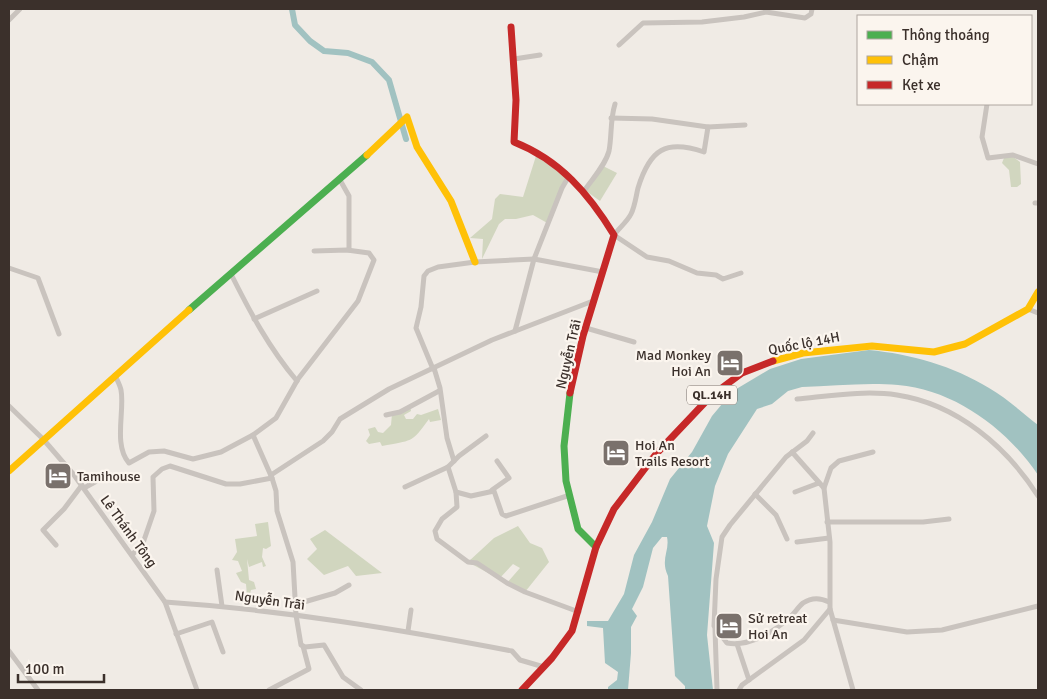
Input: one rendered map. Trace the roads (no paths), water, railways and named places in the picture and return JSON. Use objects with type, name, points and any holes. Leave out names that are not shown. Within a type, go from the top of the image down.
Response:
[{"type":"street","points":[[9,20],[20,9]]},
{"type":"street","points":[[619,45],[643,24],[702,22],[744,17],[766,12],[805,18],[811,14],[812,9]]},
{"type":"street","points":[[511,27],[514,59],[514,142],[540,153],[569,176],[584,191],[614,235],[647,257],[668,261],[696,273],[716,275],[723,279],[741,274]]},
{"type":"street","points":[[514,59],[540,55]]},
{"type":"street","points":[[584,191],[605,162],[609,151],[611,118],[615,104]]},
{"type":"street","points":[[987,105],[982,137],[988,158],[1013,155],[1038,164]]},
{"type":"street","points":[[9,471],[115,375],[340,180],[407,117],[412,138],[447,195],[475,262]]},
{"type":"street","points":[[611,118],[652,119],[708,127],[745,125]]},
{"type":"street","points":[[614,235],[632,212],[642,177],[653,158],[664,148],[670,146],[704,152],[708,127]]},
{"type":"street","points":[[515,331],[534,259],[562,188],[569,176]]},
{"type":"street","points":[[340,180],[349,196],[350,250]]},
{"type":"street","name":"Nguyễn Trãi","points":[[596,547],[579,531],[567,496],[563,446],[572,387],[586,328],[614,235]]},
{"type":"street","points":[[115,375],[121,388],[120,427],[126,456],[130,463],[148,452],[164,451],[194,459],[202,458],[221,452],[253,435],[280,413],[297,381],[345,321],[358,302],[374,260],[369,253],[350,250],[314,251]]},
{"type":"street","points":[[454,461],[447,438],[439,391],[433,369],[416,328],[421,307],[424,276],[428,271],[438,267],[475,262],[534,259],[603,272]]},
{"type":"street","points":[[9,268],[38,278],[59,334]]},
{"type":"street","points":[[232,274],[254,319],[281,362],[297,381]]},
{"type":"street","points":[[254,319],[317,290]]},
{"type":"street","points":[[1038,292],[1028,309],[1038,313]]},
{"type":"street","points":[[132,555],[141,546],[146,535],[155,507],[153,477],[162,469],[170,466],[226,484],[240,484],[272,477],[323,441],[332,432],[340,419],[389,388],[515,331],[593,301]]},
{"type":"street","name":"Quốc lộ 14H","points":[[522,690],[544,667],[572,631],[580,612],[596,547],[614,510],[656,454],[711,396],[742,373],[773,361],[803,353],[854,346],[934,352],[965,344],[1028,309]]},
{"type":"street","points":[[586,328],[634,342]]},
{"type":"street","points":[[386,415],[400,412],[439,391]]},
{"type":"street","points":[[797,399],[870,393],[897,394],[947,411],[966,421],[1008,456],[1038,496]]},
{"type":"street","name":"Lê Thánh Tông","points":[[9,406],[44,440],[83,487],[165,602],[197,690]]},
{"type":"street","points":[[717,690],[714,626],[716,580],[722,537],[786,456],[807,441],[813,433]]},
{"type":"street","points":[[253,435],[272,477],[276,491],[277,511],[293,562],[299,639],[303,646],[309,669],[268,690]]},
{"type":"street","points":[[405,487],[448,467],[486,436]]},
{"type":"street","points":[[792,452],[824,488]]},
{"type":"street","points":[[853,690],[830,609],[829,538],[824,488],[831,468],[839,461],[873,452]]},
{"type":"street","points":[[456,492],[471,496],[492,490],[509,478],[498,461]]},
{"type":"street","points":[[448,467],[456,492],[457,507],[439,523],[435,531],[437,539],[464,559],[477,563],[507,583],[580,612]]},
{"type":"street","points":[[56,545],[43,530],[83,487],[95,482]]},
{"type":"street","points":[[795,492],[820,482]]},
{"type":"street","points":[[492,490],[497,498],[502,514],[506,516],[567,496]]},
{"type":"street","points":[[756,494],[776,515],[786,539]]},
{"type":"street","points":[[828,522],[920,522],[949,519]]},
{"type":"street","points":[[797,542],[829,538]]},
{"type":"street","points":[[217,570],[222,606]]},
{"type":"street","points":[[297,604],[335,593],[349,585]]},
{"type":"street","points":[[714,626],[727,643],[737,644],[767,634],[790,617],[803,603],[812,599],[823,599],[829,602]]},
{"type":"street","name":"Nguyễn Trãi","points":[[165,602],[222,606],[408,631],[512,651],[520,660],[544,667]]},
{"type":"street","points":[[832,620],[907,632],[942,630],[1038,606]]},
{"type":"street","points":[[739,690],[749,680],[804,640],[830,609]]},
{"type":"street","points":[[408,631],[411,610]]},
{"type":"street","points":[[176,634],[212,622],[224,652]]},
{"type":"street","points":[[737,644],[749,680]]},
{"type":"street","points":[[303,646],[324,645],[343,677],[361,690]]},
{"type":"street","points":[[9,651],[38,690]]},
{"type":"water","points":[[869,350],[916,358],[946,367],[975,380],[1002,396],[1038,425],[1038,475],[1011,442],[995,428],[978,415],[940,395],[919,388],[886,384],[802,387],[788,391],[772,404],[757,409],[728,454],[715,486],[707,526],[714,543],[707,635],[713,690],[685,690],[685,686],[675,676],[668,576],[665,565],[668,542],[667,537],[662,537],[653,548],[643,587],[632,609],[637,616],[631,627],[628,690],[608,690],[608,687],[617,680],[618,672],[605,663],[603,628],[587,626],[587,621],[608,621],[624,594],[634,555],[652,522],[670,479],[692,452],[712,416],[733,391],[770,369],[801,359]]},
{"type":"waterway","points":[[292,9],[295,25],[310,41],[324,51],[348,53],[372,62],[389,80],[406,139]]},
{"type":"place","name":"Mad Monkey Hoi An","points":[[730,363]]},
{"type":"place","name":"Hoi An Trails Resort","points":[[616,453]]},
{"type":"place","name":"Tamihouse","points":[[58,476]]},
{"type":"place","name":"Sử retreat Hoi An","points":[[729,626]]}]
